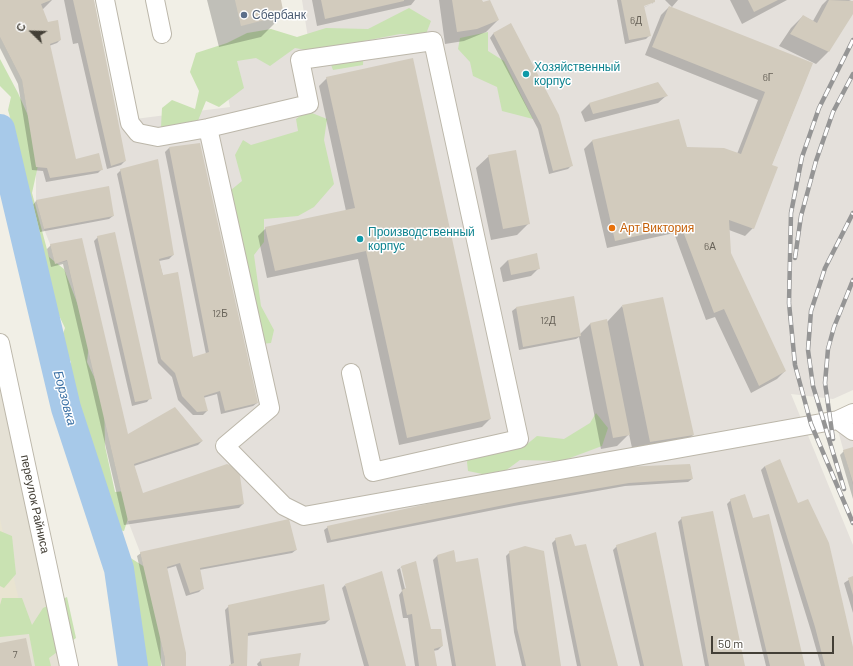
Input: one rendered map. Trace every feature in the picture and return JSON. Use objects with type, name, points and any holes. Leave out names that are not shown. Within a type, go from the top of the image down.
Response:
[{"type":"street","points":[[105,0],[130,123],[138,133],[158,137],[208,128],[309,104],[300,60],[433,41],[519,439],[373,472],[351,374]]},
{"type":"street","points":[[154,0],[162,34]]},
{"type":"street","points":[[208,128],[270,408],[225,446],[284,506],[304,516],[845,416],[853,430]]},
{"type":"street","name":"переулок Райниса","points":[[0,343],[7,410],[69,666]]},
{"type":"shaded area","points":[[51,0],[94,0],[119,121],[230,107],[220,58],[308,38],[302,0],[853,0],[853,390],[833,399],[791,394],[853,545],[853,666],[165,666],[165,659],[140,552],[128,521],[67,261],[55,264],[36,200],[36,167],[22,80],[0,37],[0,21]]},
{"type":"shaded area","points":[[0,384],[62,666],[0,666]]},
{"type":"shaded area","points":[[853,420],[853,485],[837,427]]},
{"type":"shaded area","points":[[0,519],[24,622],[0,627]]},
{"type":"green space","points":[[409,8],[431,21],[426,34],[400,34],[364,41],[363,65],[333,70],[327,54],[295,48],[270,66],[256,58],[237,61],[244,88],[219,107],[206,101],[197,123],[161,127],[162,108],[172,100],[195,109],[199,91],[190,72],[196,53],[227,43],[247,33],[271,29],[297,37],[326,28],[368,29]]},
{"type":"green space","points":[[488,32],[488,51],[504,61],[533,119],[502,111],[497,87],[473,76],[470,62],[458,49],[460,38]]},
{"type":"green space","points":[[0,59],[18,93],[42,147],[32,193],[49,257],[64,269],[90,336],[87,362],[104,398],[105,446],[115,492],[134,490],[131,509],[124,531],[112,529],[69,381],[71,362],[60,342],[65,328],[41,278],[30,232],[20,221],[9,188],[23,165],[8,110],[11,97],[0,86]]},
{"type":"green space","points":[[307,111],[327,119],[324,140],[334,184],[314,207],[298,216],[264,219],[264,242],[254,255],[261,306],[274,330],[271,343],[252,345],[220,199],[242,181],[235,155],[243,140],[251,145],[298,131],[296,119]]},
{"type":"green space","points":[[596,413],[608,428],[602,446],[562,461],[520,460],[497,477],[468,471],[467,462],[471,448],[526,445],[537,436],[564,439],[590,423]]},
{"type":"green space","points":[[0,531],[12,536],[16,574],[4,588],[0,586]]},
{"type":"green space","points":[[129,557],[159,576],[161,666],[143,666],[139,657],[133,598],[124,580]]},
{"type":"green space","points":[[67,597],[76,638],[49,658],[51,666],[35,666],[29,634],[0,637],[0,605],[2,598],[22,598],[32,625],[43,608]]},
{"type":"building","points":[[0,0],[51,0],[41,4],[48,22],[58,20],[61,40],[50,44],[76,159],[99,153],[103,170],[50,178],[47,168],[36,167],[22,80],[0,37]]},
{"type":"building","points":[[73,0],[94,0],[126,161],[111,166]]},
{"type":"building","points":[[235,0],[281,0],[284,15],[241,26]]},
{"type":"building","points":[[321,0],[404,0],[404,1],[325,19]]},
{"type":"building","points":[[452,0],[482,0],[483,2],[490,0],[499,20],[477,29],[457,32]]},
{"type":"building","points":[[621,0],[655,0],[655,2],[644,6],[651,36],[629,40]]},
{"type":"building","points":[[748,0],[778,0],[754,12]]},
{"type":"building","points":[[829,0],[853,1],[853,14],[829,52],[790,34],[803,15],[817,23]]},
{"type":"building","points":[[669,6],[813,63],[772,165],[778,167],[754,229],[729,220],[731,253],[786,371],[759,386],[724,309],[714,313],[681,226],[615,241],[592,140],[679,119],[687,147],[724,148],[741,154],[765,92],[652,47]]},
{"type":"building","name":"Хозяйственный корпус","points":[[511,23],[559,115],[573,166],[553,171],[541,125],[493,33]]},
{"type":"building","name":"Производственный корпус","points":[[413,58],[491,419],[407,438],[366,251],[275,271],[265,227],[355,208],[326,77]]},
{"type":"building","points":[[658,82],[668,96],[593,114],[589,103]]},
{"type":"building","points":[[200,143],[258,403],[225,411],[220,391],[204,396],[208,411],[197,412],[182,396],[175,373],[161,359],[120,169],[158,159],[174,255],[159,259],[163,275],[178,272],[193,357],[209,352],[169,147]]},
{"type":"building","points":[[516,150],[530,224],[503,229],[488,155]]},
{"type":"building","points":[[109,186],[114,216],[44,229],[36,200]]},
{"type":"building","points":[[115,232],[152,399],[135,402],[97,236]]},
{"type":"building","points":[[82,238],[128,434],[175,407],[203,441],[134,464],[143,493],[227,464],[239,469],[244,504],[128,521],[67,260],[55,264],[50,244]]},
{"type":"building","points":[[537,253],[540,269],[511,275],[508,260]]},
{"type":"building","points":[[574,296],[581,336],[523,347],[516,307]]},
{"type":"building","points":[[663,297],[694,435],[650,442],[622,305]]},
{"type":"building","points":[[607,319],[630,435],[613,438],[590,323]]},
{"type":"building","points":[[853,447],[853,483],[843,450]]},
{"type":"building","points":[[780,459],[798,503],[808,499],[829,543],[853,647],[853,666],[825,666],[815,627],[765,466]]},
{"type":"building","points":[[690,464],[693,479],[629,483],[519,502],[331,540],[327,526],[468,495],[623,467]]},
{"type":"building","points":[[745,494],[753,518],[769,514],[805,666],[770,666],[730,499]]},
{"type":"building","points":[[713,511],[745,666],[709,666],[681,517]]},
{"type":"building","points":[[289,519],[297,550],[200,568],[204,589],[190,593],[180,563],[167,567],[186,653],[186,666],[165,666],[165,659],[140,552]]},
{"type":"building","points":[[656,532],[683,666],[644,666],[616,545]]},
{"type":"building","points":[[571,534],[575,546],[586,544],[618,666],[581,666],[555,538]]},
{"type":"building","points":[[525,546],[544,551],[561,666],[526,666],[517,628],[509,551]]},
{"type":"building","points":[[454,550],[456,562],[478,558],[496,666],[456,666],[437,555]]},
{"type":"building","points":[[416,561],[431,629],[441,629],[443,646],[434,649],[437,666],[419,666],[412,614],[407,615],[402,590],[406,588],[401,566]]},
{"type":"building","points":[[382,571],[406,666],[369,666],[345,584]]},
{"type":"building","points":[[853,576],[853,595],[848,578]]},
{"type":"building","points":[[324,584],[330,620],[248,633],[247,666],[229,666],[234,663],[228,605]]},
{"type":"building","points":[[26,638],[32,666],[0,666],[0,643]]},
{"type":"building","points":[[301,653],[299,666],[262,666],[260,659]]},
{"type":"waterway","name":"Борзовка","points":[[0,129],[66,408],[119,569],[133,666]]},
{"type":"railway","points":[[853,40],[819,108],[802,157],[791,213],[789,303],[795,365],[811,424],[853,523]]},
{"type":"railway","points":[[795,258],[801,216],[816,161],[833,112],[853,74]]},
{"type":"railway","points":[[844,489],[813,386],[808,350],[811,311],[825,268],[853,213]]},
{"type":"railway","points":[[833,439],[825,383],[828,349],[834,327],[853,280]]},
{"type":"place","name":"Сбербанк","points":[[244,15]]},
{"type":"place","name":"Хозяйственный корпус","points":[[526,74]]},
{"type":"place","name":"Арт Виктория","points":[[612,228]]},
{"type":"place","name":"Производственный корпус","points":[[360,239]]}]
